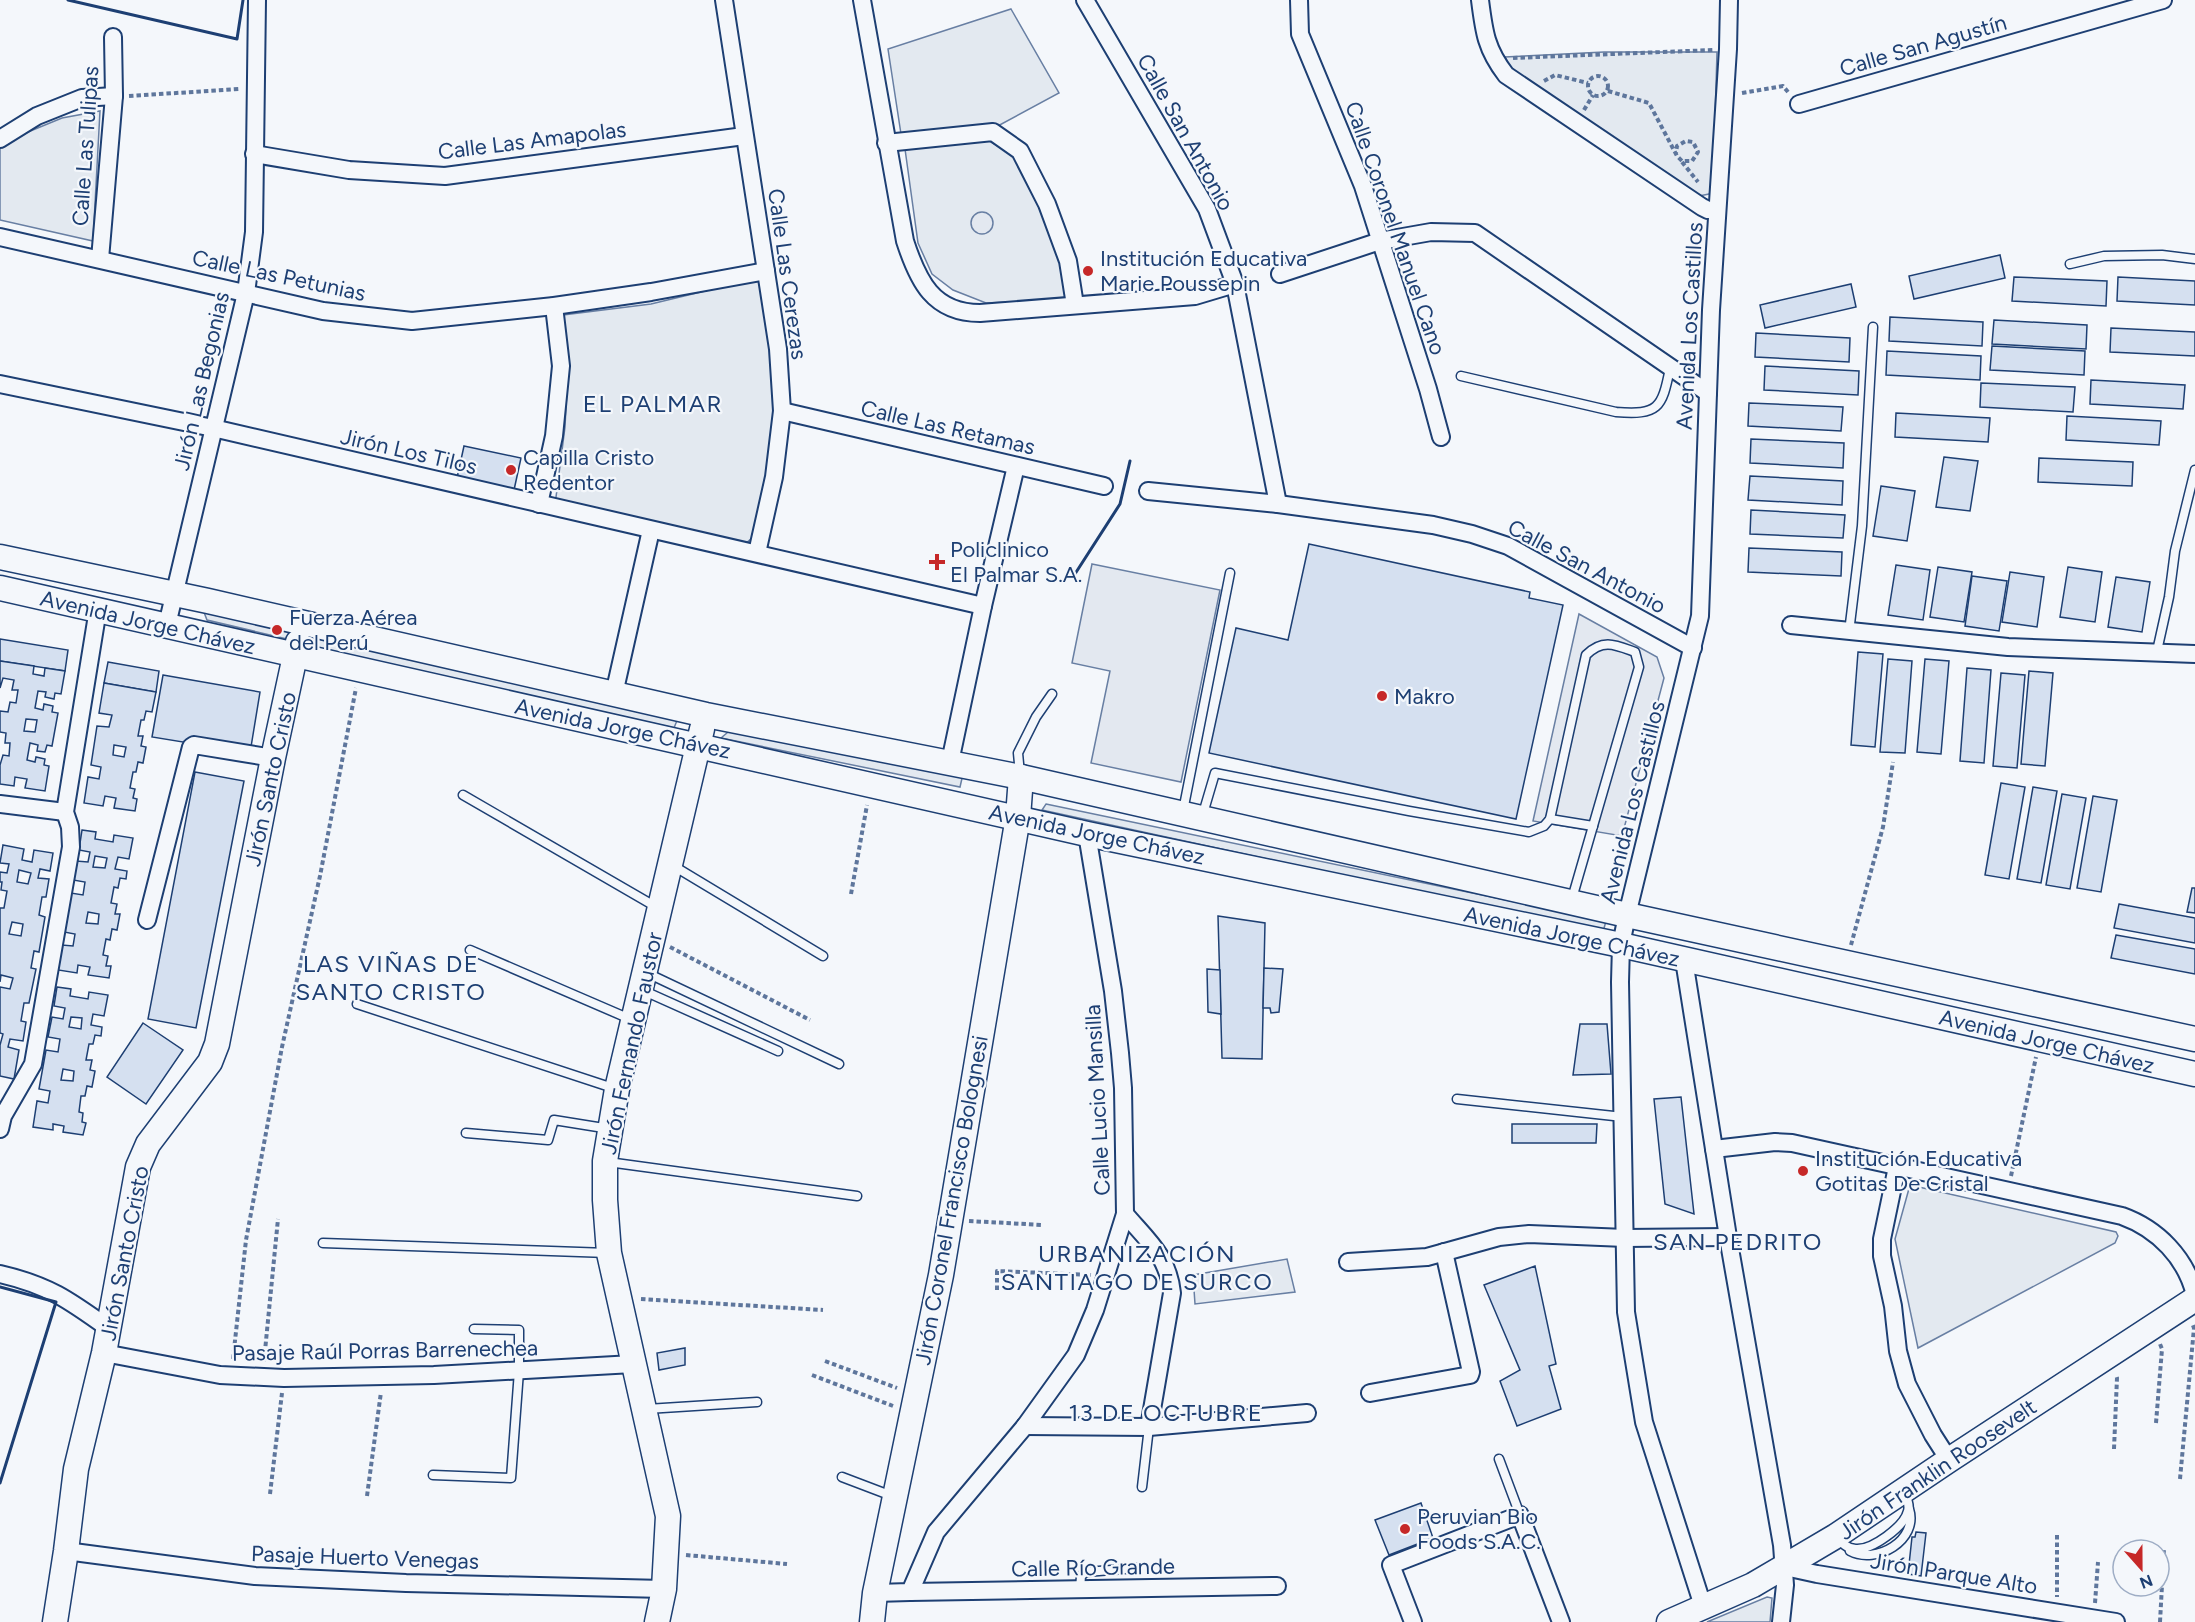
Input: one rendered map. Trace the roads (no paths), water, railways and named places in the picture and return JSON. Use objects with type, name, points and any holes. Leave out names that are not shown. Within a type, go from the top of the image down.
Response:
[{"type":"main road","name":"Avenida Jorge Chávez","points":[[0,557],[302,622],[705,715],[1021,777],[1627,915],[2195,1039]]},
{"type":"main road","name":"Avenida Jorge Chávez","points":[[0,588],[1087,834],[1621,945],[2195,1074]]},
{"type":"main road","name":"Jirón Santo Cristo","points":[[55,1622],[76,1469],[104,1353],[138,1167],[148,1144],[210,1062],[217,1044],[302,622]]},
{"type":"main road","name":"Jirón Fernando Faustor","points":[[657,1622],[664,1588],[668,1516],[609,1253],[605,1161],[617,1089],[705,715]]},
{"type":"main road","name":"Jirón Coronel Francisco Bolognesi","points":[[872,1622],[875,1593],[950,1220],[1018,817],[1021,777]]},
{"type":"main road","name":"Jirón Franklin Roosevelt","points":[[1684,1616],[1753,1585],[1840,1540],[1906,1500],[1949,1460],[2192,1300]]},
{"type":"street","name":"Jirón Las Begonias","points":[[167,625],[246,293],[254,232],[254,88],[257,0]]},
{"type":"street","name":"Calle Las Cerezas","points":[[724,0],[778,349],[782,411],[774,477],[757,553]]},
{"type":"street","points":[[862,0],[905,241],[918,276],[932,295],[949,307],[970,313],[1195,296],[1235,284]]},
{"type":"street","name":"Calle San Antonio","points":[[1084,0],[1207,209],[1235,284],[1278,504]]},
{"type":"street","name":"Calle Coronel Manuel Cano","points":[[1299,0],[1300,34],[1363,186],[1428,389],[1441,437]]},
{"type":"street","points":[[1480,0],[1488,46],[1506,75],[1702,207],[1717,210]]},
{"type":"street","name":"Avenida Los Castillos","points":[[1684,1616],[1644,1422],[1626,1312],[1621,945],[1700,616],[1708,393],[1725,96],[1722,49],[1729,0]]},
{"type":"street","name":"Calle San Agustín","points":[[1799,104],[2163,0]]},
{"type":"street","name":"Calle Las Tulipas","points":[[100,259],[114,96],[113,37]]},
{"type":"street","points":[[0,139],[37,116],[82,98],[114,96]]},
{"type":"street","points":[[886,143],[993,132],[1020,151],[1047,204],[1068,261],[1075,305]]},
{"type":"street","name":"Calle Las Amapolas","points":[[255,154],[349,170],[445,176],[744,136]]},
{"type":"street","points":[[1280,274],[1380,241],[1431,232],[1475,233],[1708,393]]},
{"type":"street","name":"Calle Las Petunias","points":[[0,237],[323,311],[412,321],[554,306],[651,292],[766,271]]},
{"type":"street","points":[[539,504],[554,436],[561,366],[554,306]]},
{"type":"street","name":"Jirón Los Tilos","points":[[0,384],[213,428],[983,606]]},
{"type":"street","name":"Calle Las Retamas","points":[[782,411],[1104,486]]},
{"type":"street","points":[[950,762],[1016,466]]},
{"type":"street","name":"Calle San Antonio","points":[[1148,491],[1278,504],[1433,525],[1472,534],[1508,546],[1693,648]]},
{"type":"street","points":[[614,694],[651,530]]},
{"type":"street","points":[[0,1129],[3,1116],[33,1064],[71,847],[70,827],[65,812],[98,609]]},
{"type":"street","points":[[1791,625],[2008,647],[2195,654]]},
{"type":"street","points":[[147,920],[191,747],[194,745],[273,758]]},
{"type":"street","points":[[0,804],[65,812]]},
{"type":"street","name":"Calle Lucio Mansilla","points":[[910,1592],[936,1532],[1025,1426],[1076,1355],[1095,1310],[1125,1214],[1123,1088],[1120,1053],[1113,991],[1087,834]]},
{"type":"street","points":[[1684,960],[1728,1237],[1785,1567],[1781,1622]]},
{"type":"street","points":[[1714,1149],[1775,1142],[1792,1143],[2122,1216],[2138,1222],[2168,1245],[2189,1277],[2192,1300]]},
{"type":"street","points":[[1897,1167],[1882,1239],[1882,1256],[1893,1306],[1898,1351],[1907,1384],[1933,1435],[1949,1460]]},
{"type":"street","points":[[1125,1214],[1162,1257],[1170,1275],[1172,1293],[1149,1427]]},
{"type":"street","points":[[1348,1262],[1427,1257],[1499,1237],[1530,1234],[1625,1238],[1728,1237]]},
{"type":"street","points":[[1370,1393],[1470,1375],[1444,1252]]},
{"type":"street","points":[[0,1274],[30,1281],[64,1296],[108,1328]]},
{"type":"street","name":"Pasaje Raúl Porras Barrenechea","points":[[104,1353],[231,1376],[284,1378],[519,1371],[633,1364]]},
{"type":"street","points":[[1025,1426],[1149,1427],[1307,1413]]},
{"type":"street","points":[[1413,1622],[1391,1565],[1520,1515],[1561,1622]]},
{"type":"street","name":"Pasaje Huerto Venegas","points":[[66,1551],[255,1576],[406,1583],[664,1588]]},
{"type":"street","name":"Jirón Parque Alto","points":[[1785,1567],[2116,1622]]},
{"type":"street","name":"Calle Río Grande","points":[[910,1592],[1277,1586]]},
{"type":"street","points":[[875,1593],[910,1592]]},
{"type":"lane","points":[[2070,264],[2104,256],[2162,255],[2195,259]]},
{"type":"lane","points":[[1848,632],[1862,526],[1873,327]]},
{"type":"lane","points":[[1461,376],[1616,412],[1640,414],[1652,411],[1662,400],[1671,368]]},
{"type":"lane","points":[[2157,651],[2169,597],[2175,551],[2195,470]]},
{"type":"lane","points":[[1192,816],[1230,573]]},
{"type":"lane","points":[[1192,816],[1215,773],[1529,832],[1544,826],[1550,819],[1586,655],[1610,643],[1635,652],[1639,667],[1571,902]]},
{"type":"lane","points":[[1021,777],[1018,753],[1036,717],[1052,694]]},
{"type":"lane","points":[[463,795],[660,910]]},
{"type":"lane","points":[[1550,819],[1593,826]]},
{"type":"lane","points":[[671,864],[823,956]]},
{"type":"lane","points":[[470,950],[633,1020]]},
{"type":"lane","points":[[643,981],[778,1051]]},
{"type":"lane","points":[[643,981],[839,1064]]},
{"type":"lane","points":[[357,1004],[617,1089]]},
{"type":"lane","points":[[1457,1099],[1623,1117]]},
{"type":"lane","points":[[466,1133],[548,1140],[554,1120],[610,1129]]},
{"type":"lane","points":[[605,1161],[857,1196]]},
{"type":"lane","points":[[323,1243],[609,1253]]},
{"type":"lane","points":[[433,1475],[511,1478],[519,1371],[519,1329],[474,1329]]},
{"type":"lane","points":[[644,1410],[757,1402]]},
{"type":"lane","points":[[1142,1487],[1149,1427]]},
{"type":"lane","points":[[1499,1459],[1520,1515]]},
{"type":"lane","points":[[842,1477],[895,1497]]},
{"type":"lane","points":[[1840,1540],[1851,1552],[1861,1555],[1871,1556],[1891,1548],[1908,1530],[1912,1518],[1906,1500]]},
{"type":"lane","points":[[1080,1589],[1081,1576],[1086,1572],[1137,1568]]},
{"type":"place","name":"Institución Educativa Marie Poussepin","points":[[1088,271]]},
{"type":"place","name":"Capilla Cristo Redentor","points":[[511,470]]},
{"type":"place","name":"Policlinico El Palmar S.A.","points":[[937,562]]},
{"type":"place","name":"Fuerza Aérea del Perú","points":[[277,630]]},
{"type":"place","name":"Makro","points":[[1382,696]]},
{"type":"place","name":"Institución Educativa Gotitas De Cristal","points":[[1803,1171]]},
{"type":"place","name":"Peruvian Bio Foods S.A.C.","points":[[1405,1529]]},
{"type":"district","name":"EL PALMAR","points":[[653,404]]},
{"type":"district","name":"LAS VIÑAS DE SANTO CRISTO","points":[[391,978]]},
{"type":"district","name":"SAN PEDRITO","points":[[1738,1242]]},
{"type":"district","name":"URBANIZACIÓN SANTIAGO DE SURCO","points":[[1137,1268]]},
{"type":"district","name":"13 DE OCTUBRE","points":[[1166,1413]]}]
